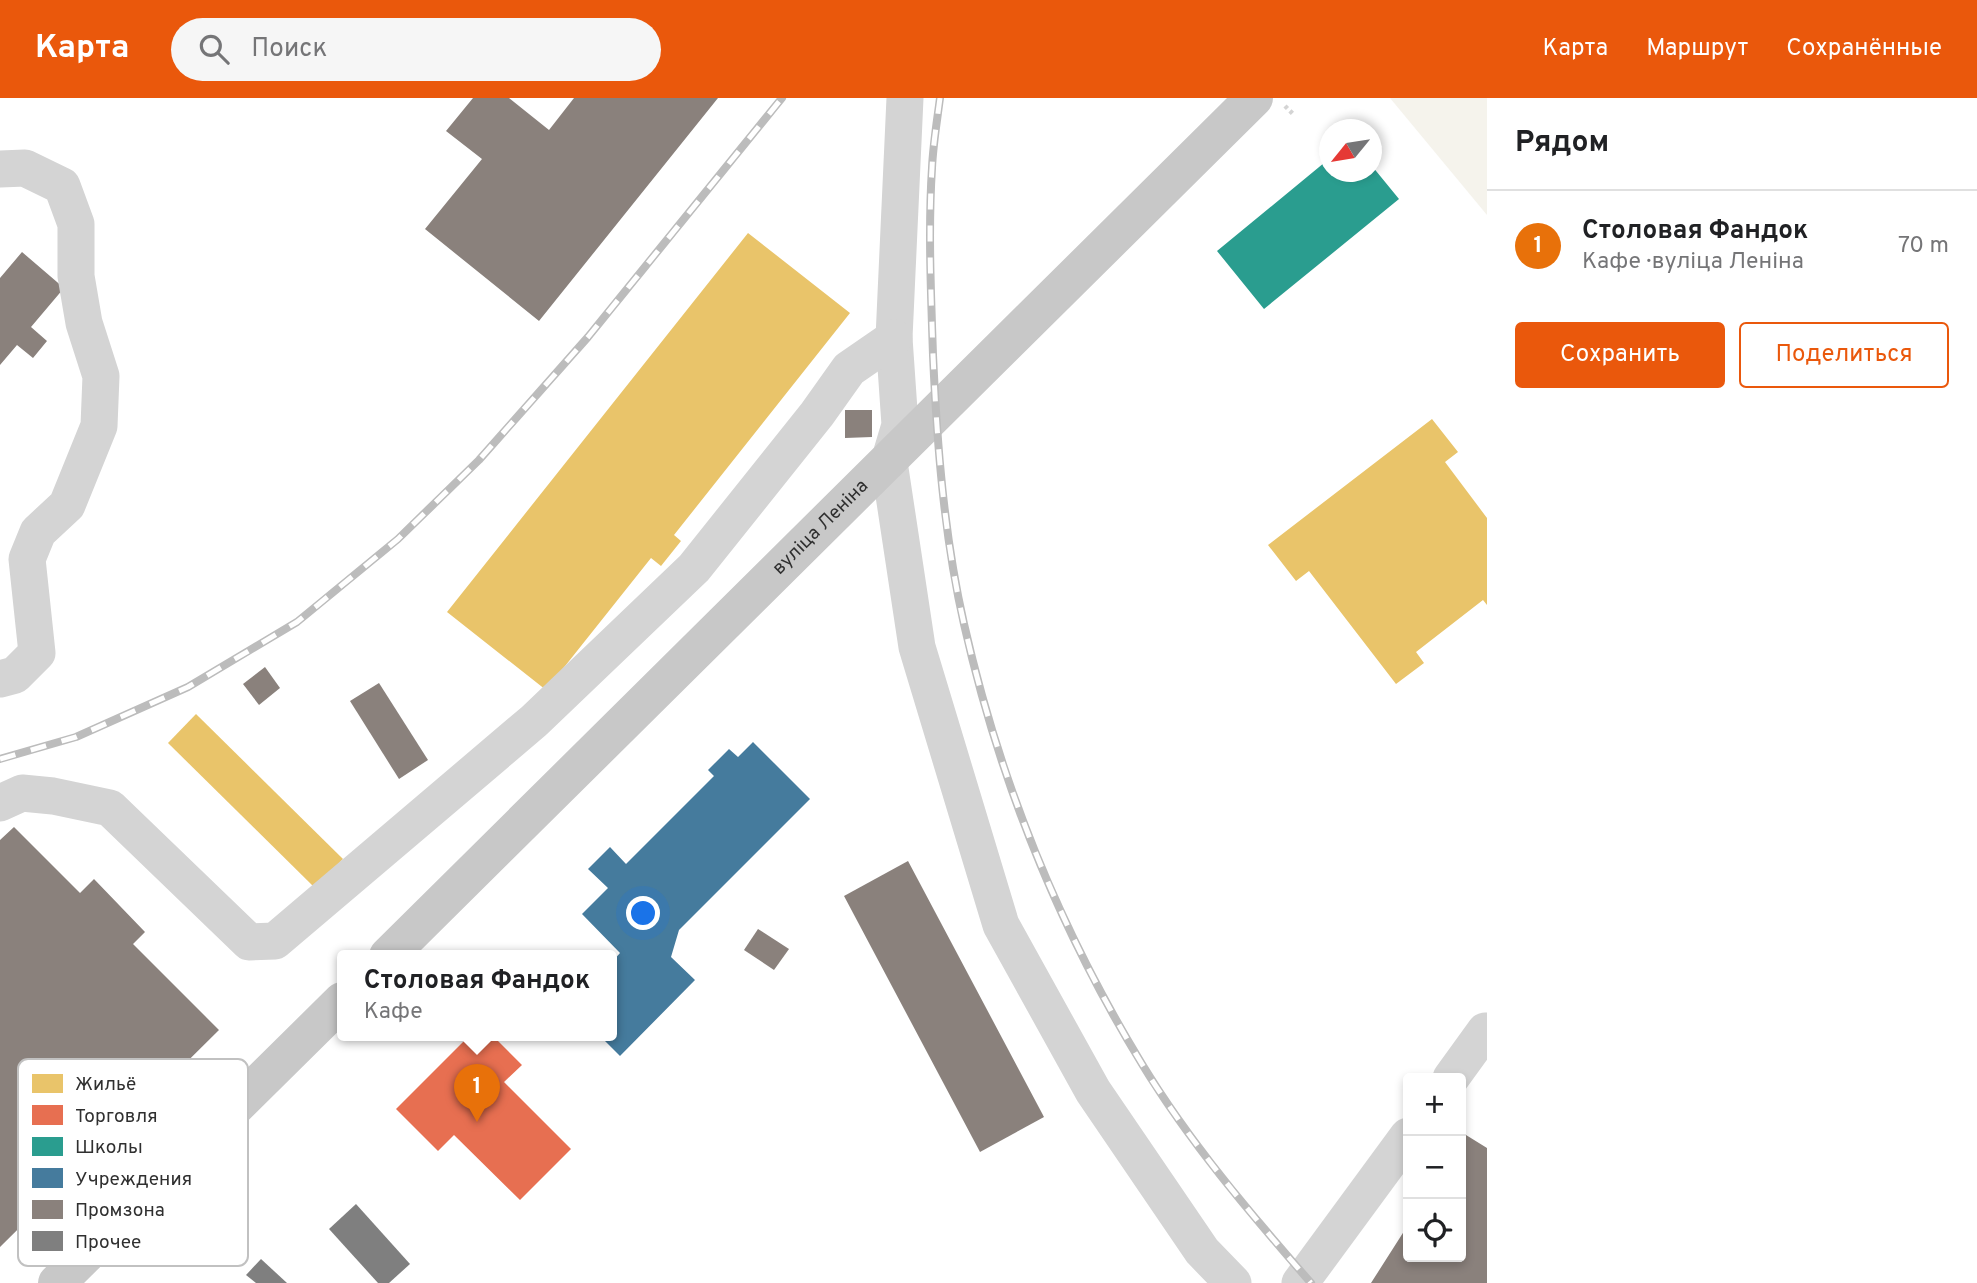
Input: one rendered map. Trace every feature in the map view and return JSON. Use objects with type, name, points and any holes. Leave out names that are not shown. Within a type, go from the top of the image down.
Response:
[{"type":"main road","name":"вуліца Леніна","points":[[394,950],[1254,98]]},
{"type":"main road","points":[[248,1094],[337,1006]]},
{"type":"main road","points":[[57,1283],[74,1266]]},
{"type":"lane","points":[[905,98],[894,338],[900,425],[889,462],[917,647],[1002,925],[1093,1091],[1202,1251],[1233,1283]]},
{"type":"lane","points":[[0,169],[25,168],[62,186],[76,224],[76,276],[83,323],[101,376],[99,426],[67,505],[38,532],[27,559],[37,653],[15,675],[0,679]]},
{"type":"lane","points":[[0,803],[22,793],[53,796],[110,808],[249,942],[275,941],[534,721],[694,568],[817,414],[849,369],[894,338]]},
{"type":"lane","points":[[1455,1073],[1485,1031],[1487,1033]]},
{"type":"lane","points":[[1300,1283],[1403,1143]]},
{"type":"shaded area","points":[[1390,98],[1487,98],[1487,215]]},
{"type":"building: Жильё","points":[[748,233],[850,313],[674,535],[681,541],[661,566],[651,558],[546,690],[447,612]]},
{"type":"building: Жильё","points":[[1432,419],[1458,452],[1445,462],[1487,518],[1487,605],[1483,600],[1416,652],[1424,663],[1396,684],[1309,571],[1296,581],[1268,545]]},
{"type":"building: Жильё","points":[[196,714],[343,859],[315,888],[168,743]]},
{"type":"building: Торговля","points":[[464,1041],[498,1041],[522,1065],[504,1082],[571,1149],[520,1200],[454,1135],[438,1151],[396,1109]]},
{"type":"building: Школы","points":[[1319,167],[1319,182],[1382,182],[1382,178],[1399,199],[1264,309],[1217,251]]},
{"type":"building: Учреждения","points":[[753,742],[810,799],[679,930],[671,957],[695,980],[620,1056],[605,1041],[617,1041],[617,956],[620,953],[582,914],[608,888],[588,869],[610,847],[626,864],[714,776],[708,770],[729,749],[738,757]]},
{"type":"building: Промзона","points":[[473,98],[509,98],[549,130],[574,98],[718,98],[539,321],[425,229],[482,159],[446,131]]},
{"type":"building: Промзона","points":[[22,252],[64,288],[31,327],[47,341],[33,358],[17,345],[0,365],[0,278]]},
{"type":"building: Промзона","points":[[845,410],[872,410],[872,437],[845,438]]},
{"type":"building: Промзона","points":[[265,667],[280,688],[259,705],[243,684]]},
{"type":"building: Промзона","points":[[379,683],[428,760],[399,779],[350,701]]},
{"type":"building: Промзона","points":[[14,827],[80,893],[94,879],[145,932],[133,944],[219,1030],[190,1059],[18,1059],[18,1229],[0,1247],[0,840]]},
{"type":"building: Промзона","points":[[908,861],[1044,1117],[980,1152],[844,896]]},
{"type":"building: Промзона","points":[[758,929],[789,949],[774,970],[744,950]]},
{"type":"building: Промзона","points":[[1466,1135],[1487,1148],[1487,1283],[1371,1283],[1403,1233],[1403,1262],[1466,1262]]},
{"type":"building: Прочее","points":[[356,1204],[410,1264],[389,1283],[378,1283],[329,1229]]},
{"type":"building: Прочее","points":[[261,1259],[287,1283],[256,1283],[246,1275]]},
{"type":"railway","points":[[0,759],[76,737],[188,687],[297,622],[398,539],[479,460],[588,337],[782,98]]},
{"type":"railway","points":[[940,98],[933,159],[930,238],[939,456],[957,591],[978,682],[995,739],[1035,851],[1058,906],[1084,960],[1142,1064],[1200,1150],[1311,1283]]},
{"type":"place","name":"Столовая Фандок","points":[[477,1122]]}]
